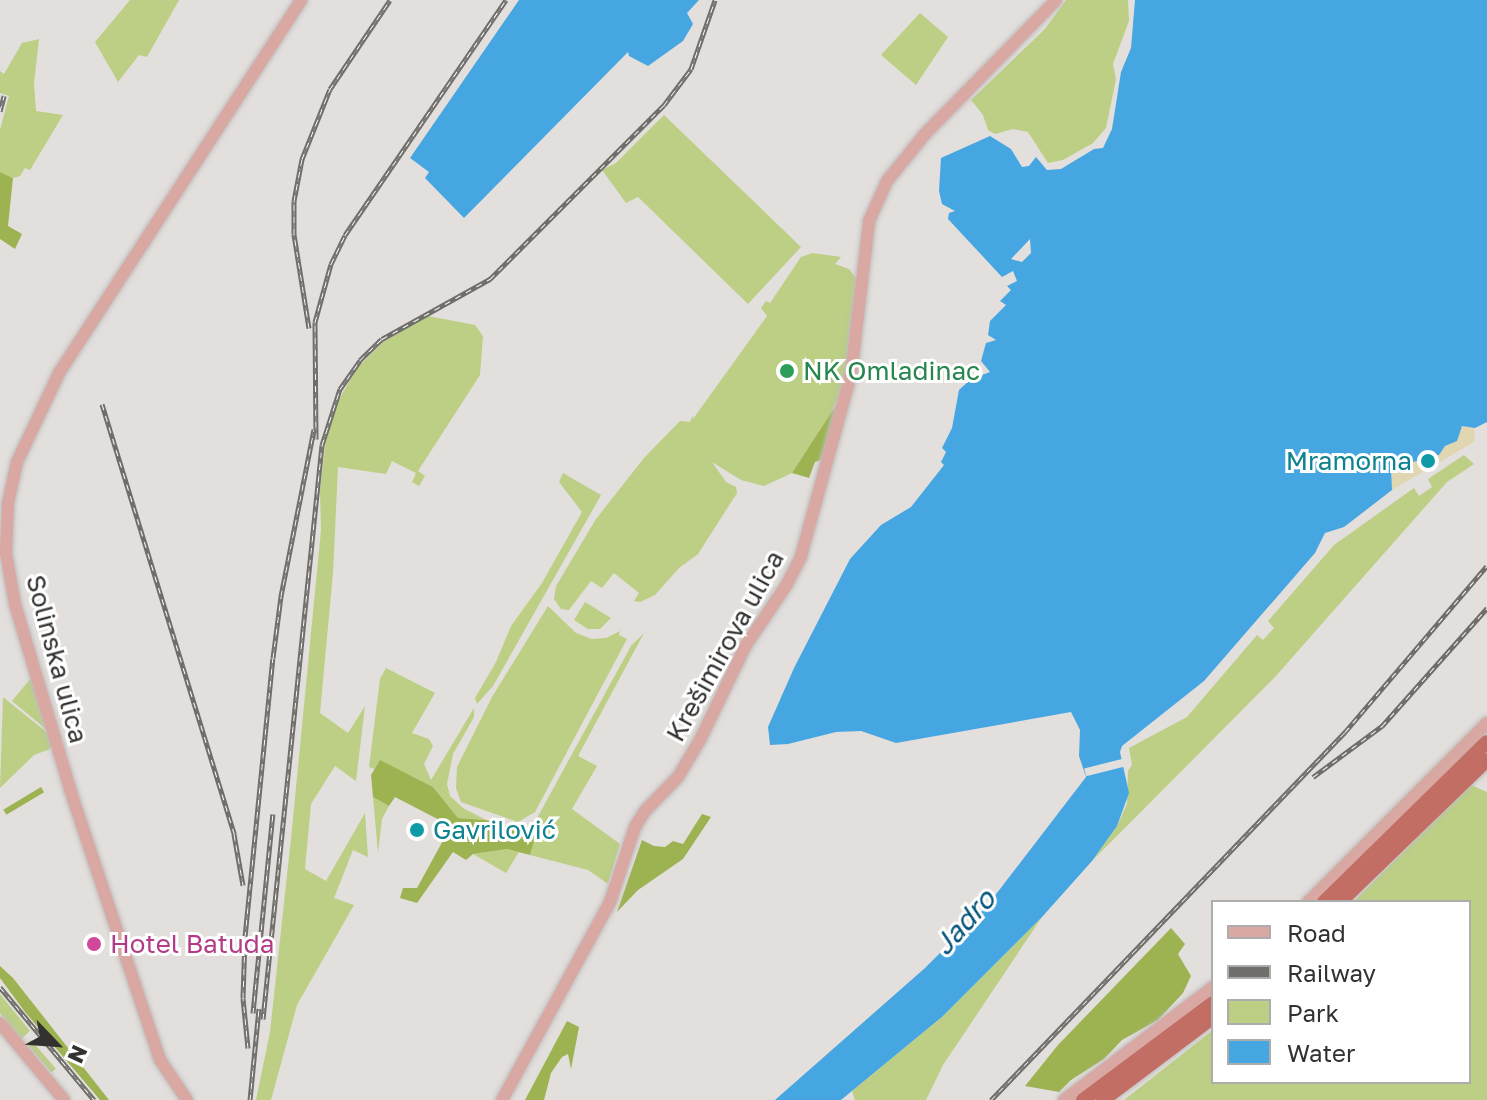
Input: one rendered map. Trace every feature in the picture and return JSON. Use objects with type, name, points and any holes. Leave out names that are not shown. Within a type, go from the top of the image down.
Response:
[{"type":"highway","points":[[1326,900],[1487,742]]},
{"type":"highway","points":[[1342,900],[1487,760]]},
{"type":"highway","points":[[1083,1100],[1211,1004]]},
{"type":"highway","points":[[1103,1100],[1211,1019]]},
{"type":"main road","name":"Solinska ulica","points":[[187,1100],[160,1060],[34,668],[15,604],[6,553],[8,503],[17,462],[59,373],[301,0]]},
{"type":"main road","name":"Krešimirova ulica","points":[[502,1100],[610,902],[635,827],[645,811],[678,777],[700,740],[746,645],[786,586],[801,556],[851,375],[869,221],[887,181],[925,134],[1056,0]]},
{"type":"main road","points":[[1310,900],[1487,723]]},
{"type":"main road","points":[[1064,1100],[1211,989]]},
{"type":"main road","points":[[0,1023],[64,1100]]},
{"type":"green space","points":[[130,0],[179,0],[147,57],[139,55],[118,82],[95,42]]},
{"type":"green space","points":[[1066,0],[1128,0],[1129,21],[1113,64],[1116,79],[1106,128],[1093,143],[1063,160],[1048,163],[1028,132],[1013,129],[995,134],[988,130],[983,115],[971,100],[1045,29]]},
{"type":"green space","points":[[920,13],[948,37],[916,85],[881,55]]},
{"type":"green space","points":[[39,39],[34,83],[36,111],[63,115],[30,170],[25,168],[20,176],[13,178],[0,172],[0,130],[9,96],[0,93],[0,71],[4,74],[22,43]]},
{"type":"green space","points":[[664,115],[801,247],[748,304],[638,197],[626,203],[602,170],[616,163]]},
{"type":"green space","points":[[0,172],[13,178],[8,226],[22,234],[15,249],[0,239]]},
{"type":"green space","points":[[812,253],[841,257],[835,264],[849,269],[856,278],[847,379],[829,418],[792,473],[764,486],[741,480],[712,462],[726,482],[736,487],[737,493],[698,554],[679,568],[655,595],[640,602],[634,601],[639,593],[614,573],[602,588],[591,581],[569,610],[561,609],[554,599],[556,586],[596,519],[644,458],[680,421],[690,422],[693,415],[693,419],[767,316],[761,308],[766,301],[770,303],[801,257]]},
{"type":"green space","points":[[428,316],[475,325],[483,336],[480,375],[418,471],[425,476],[419,486],[412,482],[416,473],[392,461],[386,474],[338,467],[333,573],[320,713],[348,733],[365,706],[356,781],[335,766],[311,804],[305,869],[326,881],[365,813],[368,857],[353,850],[334,898],[354,905],[297,1005],[271,1100],[256,1100],[270,1032],[292,829],[321,530],[320,492],[326,438],[335,407],[356,369],[383,342]]},
{"type":"green space","points":[[837,404],[821,460],[815,462],[809,478],[792,473]]},
{"type":"green space","points":[[1464,455],[1474,464],[1447,482],[1275,677],[1092,861],[1117,826],[1127,804],[1128,771],[1132,765],[1129,748],[1187,717],[1257,635],[1263,640],[1274,628],[1268,621],[1334,545],[1414,488],[1419,496],[1432,487],[1428,479]]},
{"type":"green space","points":[[563,473],[601,495],[493,686],[477,704],[475,698],[496,662],[511,626],[542,583],[582,512],[559,482]]},
{"type":"green space","points":[[585,602],[611,618],[600,629],[588,629],[574,620]]},
{"type":"green space","points":[[548,606],[576,633],[592,639],[606,638],[620,631],[619,635],[627,639],[535,812],[518,822],[461,802],[456,788],[457,767],[492,697]]},
{"type":"green space","points":[[644,633],[578,756],[597,766],[572,809],[620,844],[608,884],[588,870],[530,855],[533,841],[518,829],[530,831],[631,646]]},
{"type":"green space","points":[[386,668],[435,693],[412,733],[429,739],[433,746],[424,764],[431,780],[474,708],[474,717],[453,754],[447,784],[450,796],[463,808],[486,820],[458,818],[433,787],[381,761],[374,769],[369,767],[380,679]]},
{"type":"green space","points":[[31,678],[47,730],[12,701]]},
{"type":"green space","points":[[3,697],[50,735],[52,744],[50,749],[34,755],[0,788]]},
{"type":"green space","points":[[380,760],[433,787],[458,818],[486,820],[518,829],[534,841],[530,855],[507,849],[473,854],[466,860],[453,852],[417,903],[400,898],[403,888],[417,888],[451,826],[395,797],[389,806],[373,797],[371,775]]},
{"type":"green space","points":[[1471,785],[1487,792],[1487,1100],[1124,1100],[1211,1032],[1211,1084],[1471,1084],[1471,900],[1355,900]]},
{"type":"green space","points":[[41,787],[44,792],[6,815],[3,810]]},
{"type":"green space","points":[[373,797],[389,806],[382,819],[378,853]]},
{"type":"green space","points":[[702,814],[711,817],[683,859],[638,890],[617,912],[642,840],[654,846],[665,847],[673,841],[683,844]]},
{"type":"green space","points":[[507,849],[519,852],[506,873],[473,854]]},
{"type":"green space","points":[[1042,917],[943,1065],[926,1100],[855,1100],[852,1091],[943,1016]]},
{"type":"green space","points":[[1171,928],[1185,944],[1178,954],[1191,976],[1183,993],[1158,1020],[1122,1040],[1104,1059],[1071,1080],[1059,1092],[1025,1086],[1058,1045]]},
{"type":"green space","points":[[0,966],[13,978],[109,1100],[100,1100],[25,1012],[0,978]]},
{"type":"green space","points":[[0,994],[30,1031],[21,1039],[0,1013]]},
{"type":"green space","points":[[567,1021],[579,1027],[571,1069],[568,1054],[562,1057],[551,1073],[544,1100],[525,1100]]},
{"type":"green space","points":[[31,1040],[56,1069],[51,1073],[26,1044]]},
{"type":"sand","name":"Mramorna","points":[[1462,426],[1475,428],[1474,442],[1392,490],[1391,468],[1438,455]]},
{"type":"water","points":[[519,0],[699,0],[687,13],[693,24],[683,41],[648,66],[629,56],[628,52],[464,218],[425,178],[429,172],[410,158]]},
{"type":"water","points":[[1135,0],[1487,0],[1487,422],[1475,428],[1462,426],[1457,441],[1445,446],[1439,455],[1391,468],[1392,490],[1344,527],[1325,533],[1315,553],[1204,681],[1122,746],[1120,752],[1129,793],[1117,826],[1092,861],[1042,917],[943,1016],[841,1100],[775,1100],[925,968],[987,906],[1086,777],[1079,756],[1080,730],[1071,712],[896,743],[861,731],[836,732],[788,744],[770,745],[768,727],[794,668],[850,559],[881,525],[911,507],[944,465],[941,462],[946,452],[942,448],[952,428],[959,390],[971,379],[990,372],[981,361],[986,343],[996,340],[988,335],[990,321],[1006,305],[1000,301],[1011,290],[1007,286],[1017,281],[1013,271],[1002,277],[948,219],[949,213],[955,211],[942,204],[939,191],[941,158],[990,136],[1011,149],[1022,167],[1029,166],[1036,157],[1047,170],[1061,169],[1094,149],[1103,148],[1112,129],[1121,72],[1131,48]],"holes":[[[1030,239],[1031,253],[1022,262],[1011,259]]]},
{"type":"pier","points":[[1122,759],[1124,767],[1086,776],[1084,768]]},
{"type":"railway","points":[[309,328],[294,234],[294,201],[302,159],[330,89],[390,0]]},
{"type":"railway","points":[[316,439],[315,322],[331,264],[345,235],[506,0]]},
{"type":"railway","points":[[263,1019],[322,445],[340,389],[360,360],[382,339],[490,279],[664,105],[691,69],[715,0]]},
{"type":"railway","points":[[0,111],[4,96]]},
{"type":"railway","points":[[102,404],[234,834],[243,885]]},
{"type":"railway","points":[[248,1048],[243,998],[245,937],[273,658],[281,596],[314,429]]},
{"type":"railway","points":[[991,1100],[1345,732],[1487,566]]},
{"type":"railway","points":[[1313,777],[1382,726],[1487,608]]},
{"type":"railway","points":[[253,1013],[273,814]]},
{"type":"railway","points":[[0,987],[94,1100]]},
{"type":"railway","points":[[250,1100],[259,1008]]},
{"type":"place","name":"NK Omladinac","points":[[787,371]]},
{"type":"place","name":"Mramorna","points":[[1428,461]]},
{"type":"place","name":"Gavrilović","points":[[417,830]]},
{"type":"place","name":"Hotel Batuda","points":[[94,944]]},
{"type":"water label","name":"Jadro","points":[[964,922]]}]
